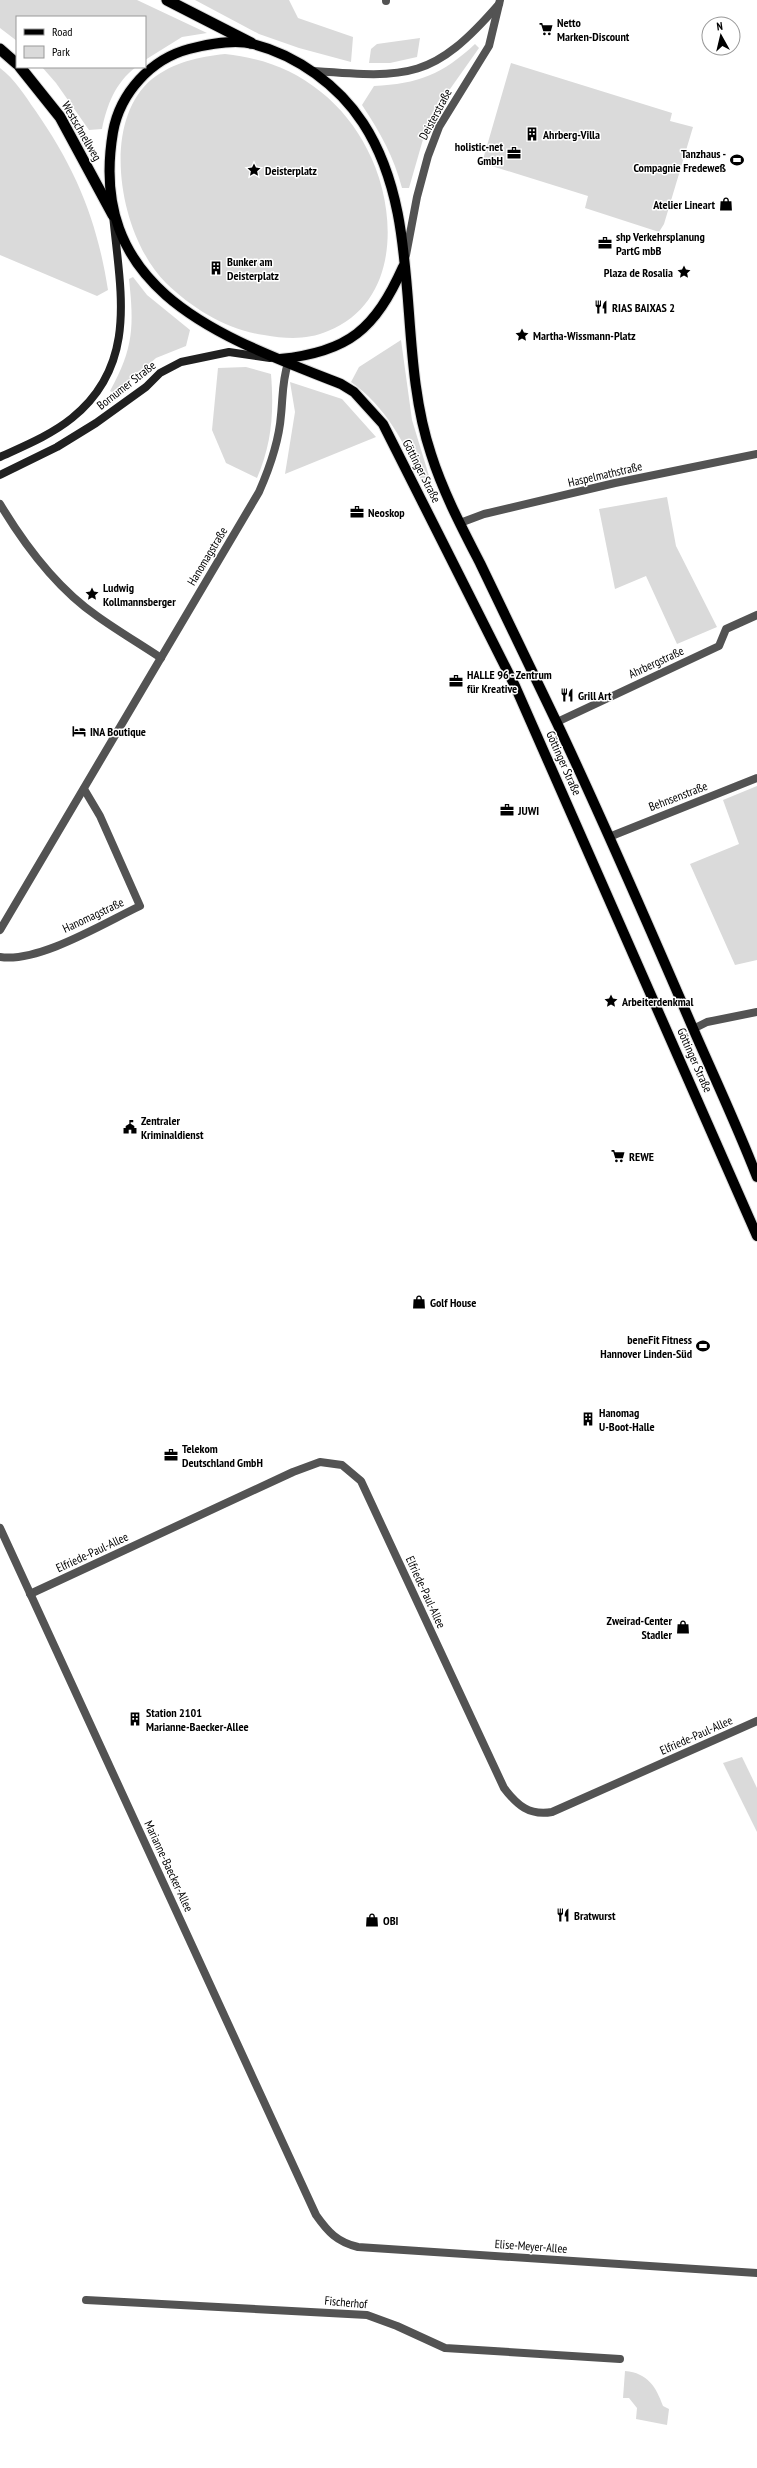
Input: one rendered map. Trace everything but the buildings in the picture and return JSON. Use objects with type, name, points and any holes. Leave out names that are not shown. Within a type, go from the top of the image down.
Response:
[{"type":"highway","points":[[167,0],[251,43]]},
{"type":"highway","points":[[0,49],[16,63]]},
{"type":"highway","name":"Westschnellweg","points":[[21,68],[60,117],[113,215]]},
{"type":"main road","points":[[218,43],[251,43],[281,55],[312,71],[333,88],[359,117],[384,160],[394,189],[404,266],[382,309],[366,326],[351,338],[312,356],[283,361],[241,343],[201,322],[166,296],[140,266],[113,215],[109,170],[112,138],[124,98],[152,68],[164,58],[177,52],[218,43]]},
{"type":"main road","name":"Bornumer Straße","points":[[0,457],[52,431],[72,418],[89,402],[112,368],[121,326],[121,303],[113,215]]},
{"type":"main road","name":"Göttinger Straße","points":[[404,266],[411,358],[422,420],[441,481],[557,722],[609,837],[757,1177]]},
{"type":"main road","name":"Bornumer Straße","points":[[0,475],[57,447],[96,423],[146,387],[160,373],[181,362],[229,352],[283,361]]},
{"type":"main road","name":"Göttinger Straße","points":[[283,361],[341,384],[354,392],[383,424],[406,466],[518,694],[757,1236]]},
{"type":"street","name":"Deisterstraße","points":[[312,71],[379,76],[400,74],[423,68],[447,56],[462,44],[500,2]]},
{"type":"street","name":"Deisterstraße","points":[[404,266],[417,197],[428,156],[439,127],[489,46],[496,27],[500,2]]},
{"type":"street","name":"Hanomagstraße","points":[[0,930],[259,492],[273,459],[281,415],[283,361]]},
{"type":"street","name":"Haspelmathstraße","points":[[460,523],[484,514],[615,483],[757,454]]},
{"type":"street","points":[[0,504],[17,532],[46,570],[96,616],[161,658]]},
{"type":"street","name":"Ahrbergstraße","points":[[557,722],[719,646],[726,629],[757,616]]},
{"type":"street","name":"Behnsenstraße","points":[[609,837],[757,778]]},
{"type":"street","name":"Hanomagstraße","points":[[0,957],[9,959],[45,951],[140,906],[100,816],[84,789]]},
{"type":"street","points":[[693,1029],[707,1022],[757,1012]]},
{"type":"street","name":"Elfriede-Paul-Allee","points":[[30,1594],[293,1472],[320,1462],[342,1465],[361,1481],[504,1788],[516,1804],[530,1812],[552,1812],[757,1721]]},
{"type":"street","name":"Marianne-Baecker-Allee","points":[[0,1528],[316,2215]]},
{"type":"street","name":"Elise-Meyer-Allee","points":[[316,2215],[330,2234],[339,2240],[358,2247],[757,2274]]},
{"type":"street","name":"Fischerhof","points":[[86,2300],[367,2315],[397,2326],[446,2348],[620,2359]]},
{"type":"green space","points":[[0,0],[137,0],[207,33],[182,37],[146,59],[146,16],[16,16],[16,40],[0,28]]},
{"type":"green space","points":[[195,0],[289,0],[298,18],[353,37],[351,62],[299,48],[259,34]]},
{"type":"green space","points":[[420,38],[417,57],[390,63],[369,63],[371,49],[377,44]]},
{"type":"green space","points":[[475,44],[479,48],[443,99],[426,129],[409,188],[402,188],[386,145],[362,105],[374,86],[404,83],[429,76],[452,63]]},
{"type":"green space","points":[[225,54],[264,61],[287,70],[299,76],[321,92],[335,104],[353,125],[367,149],[377,173],[384,198],[388,225],[386,251],[381,276],[369,299],[352,317],[320,334],[297,338],[272,336],[237,328],[211,317],[199,310],[166,283],[150,263],[137,239],[128,211],[122,181],[121,152],[125,124],[135,99],[152,79],[169,68],[187,61]]},
{"type":"green space","points":[[511,63],[672,113],[670,121],[693,127],[664,224],[659,232],[585,208],[588,196],[482,163]]},
{"type":"green space","points":[[0,68],[10,77],[35,110],[62,153],[83,196],[98,241],[108,290],[97,296],[0,255]]},
{"type":"green space","points":[[43,68],[135,68],[117,87],[106,111],[102,129],[89,130],[56,83]]},
{"type":"green space","points":[[133,277],[147,295],[190,330],[186,346],[156,358],[115,394],[110,391],[124,362],[128,349],[132,324],[129,279]]},
{"type":"green space","points":[[401,340],[412,420],[429,476],[421,480],[408,452],[393,426],[374,403],[351,382],[359,367]]},
{"type":"green space","points":[[246,367],[271,374],[271,427],[266,452],[257,478],[226,463],[212,430],[218,368]]},
{"type":"green space","points":[[290,382],[342,399],[376,437],[285,474],[295,412]]},
{"type":"green space","points":[[667,497],[676,546],[717,627],[677,644],[646,576],[615,589],[599,509]]},
{"type":"green space","points":[[757,786],[757,960],[735,965],[690,864],[739,844],[723,800]]},
{"type":"green space","points":[[742,1757],[757,1788],[757,1832],[723,1763]]},
{"type":"green space","points":[[625,2371],[640,2375],[654,2387],[663,2406],[669,2409],[667,2425],[636,2419],[637,2408],[629,2398],[623,2398]]},
{"type":"place","name":"Netto Marken-Discount","points":[[546,29]]},
{"type":"place","name":"Ahrberg-Villa","points":[[532,134]]},
{"type":"place","name":"holistic-net GmbH","points":[[514,153]]},
{"type":"place","name":"Tanzhaus - Compagnie Fredeweß","points":[[737,160]]},
{"type":"place","name":"Deisterplatz","points":[[254,170]]},
{"type":"place","name":"Atelier Lineart","points":[[726,204]]},
{"type":"place","name":"shp Verkehrsplanung PartG mbB","points":[[605,243]]},
{"type":"place","name":"Bunker am Deisterplatz","points":[[216,268]]},
{"type":"place","name":"Plaza de Rosalia","points":[[684,272]]},
{"type":"place","name":"RIAS BAIXAS 2","points":[[601,307]]},
{"type":"place","name":"Martha-Wissmann-Platz","points":[[522,335]]},
{"type":"place","name":"Neoskop","points":[[357,512]]},
{"type":"place","name":"Ludwig Kollmannsberger","points":[[92,594]]},
{"type":"place","name":"HALLE 96 - Zentrum für Kreative","points":[[456,681]]},
{"type":"place","name":"Grill Art","points":[[567,695]]},
{"type":"place","name":"INA Boutique","points":[[79,731]]},
{"type":"place","name":"JUWI","points":[[507,810]]},
{"type":"place","name":"Arbeiterdenkmal","points":[[611,1001]]},
{"type":"place","name":"Zentraler Kriminaldienst","points":[[130,1127]]},
{"type":"place","name":"REWE","points":[[618,1156]]},
{"type":"place","name":"Golf House","points":[[419,1302]]},
{"type":"place","name":"beneFit Fitness Hannover Linden-Süd","points":[[703,1346]]},
{"type":"place","name":"Hanomag U-Boot-Halle","points":[[588,1419]]},
{"type":"place","name":"Telekom Deutschland GmbH","points":[[171,1455]]},
{"type":"place","name":"Zweirad-Center Stadler","points":[[683,1627]]},
{"type":"place","name":"Station 2101 Marianne-Baecker-Allee","points":[[135,1719]]},
{"type":"place","name":"Bratwurst","points":[[563,1915]]},
{"type":"place","name":"OBI","points":[[372,1920]]}]
